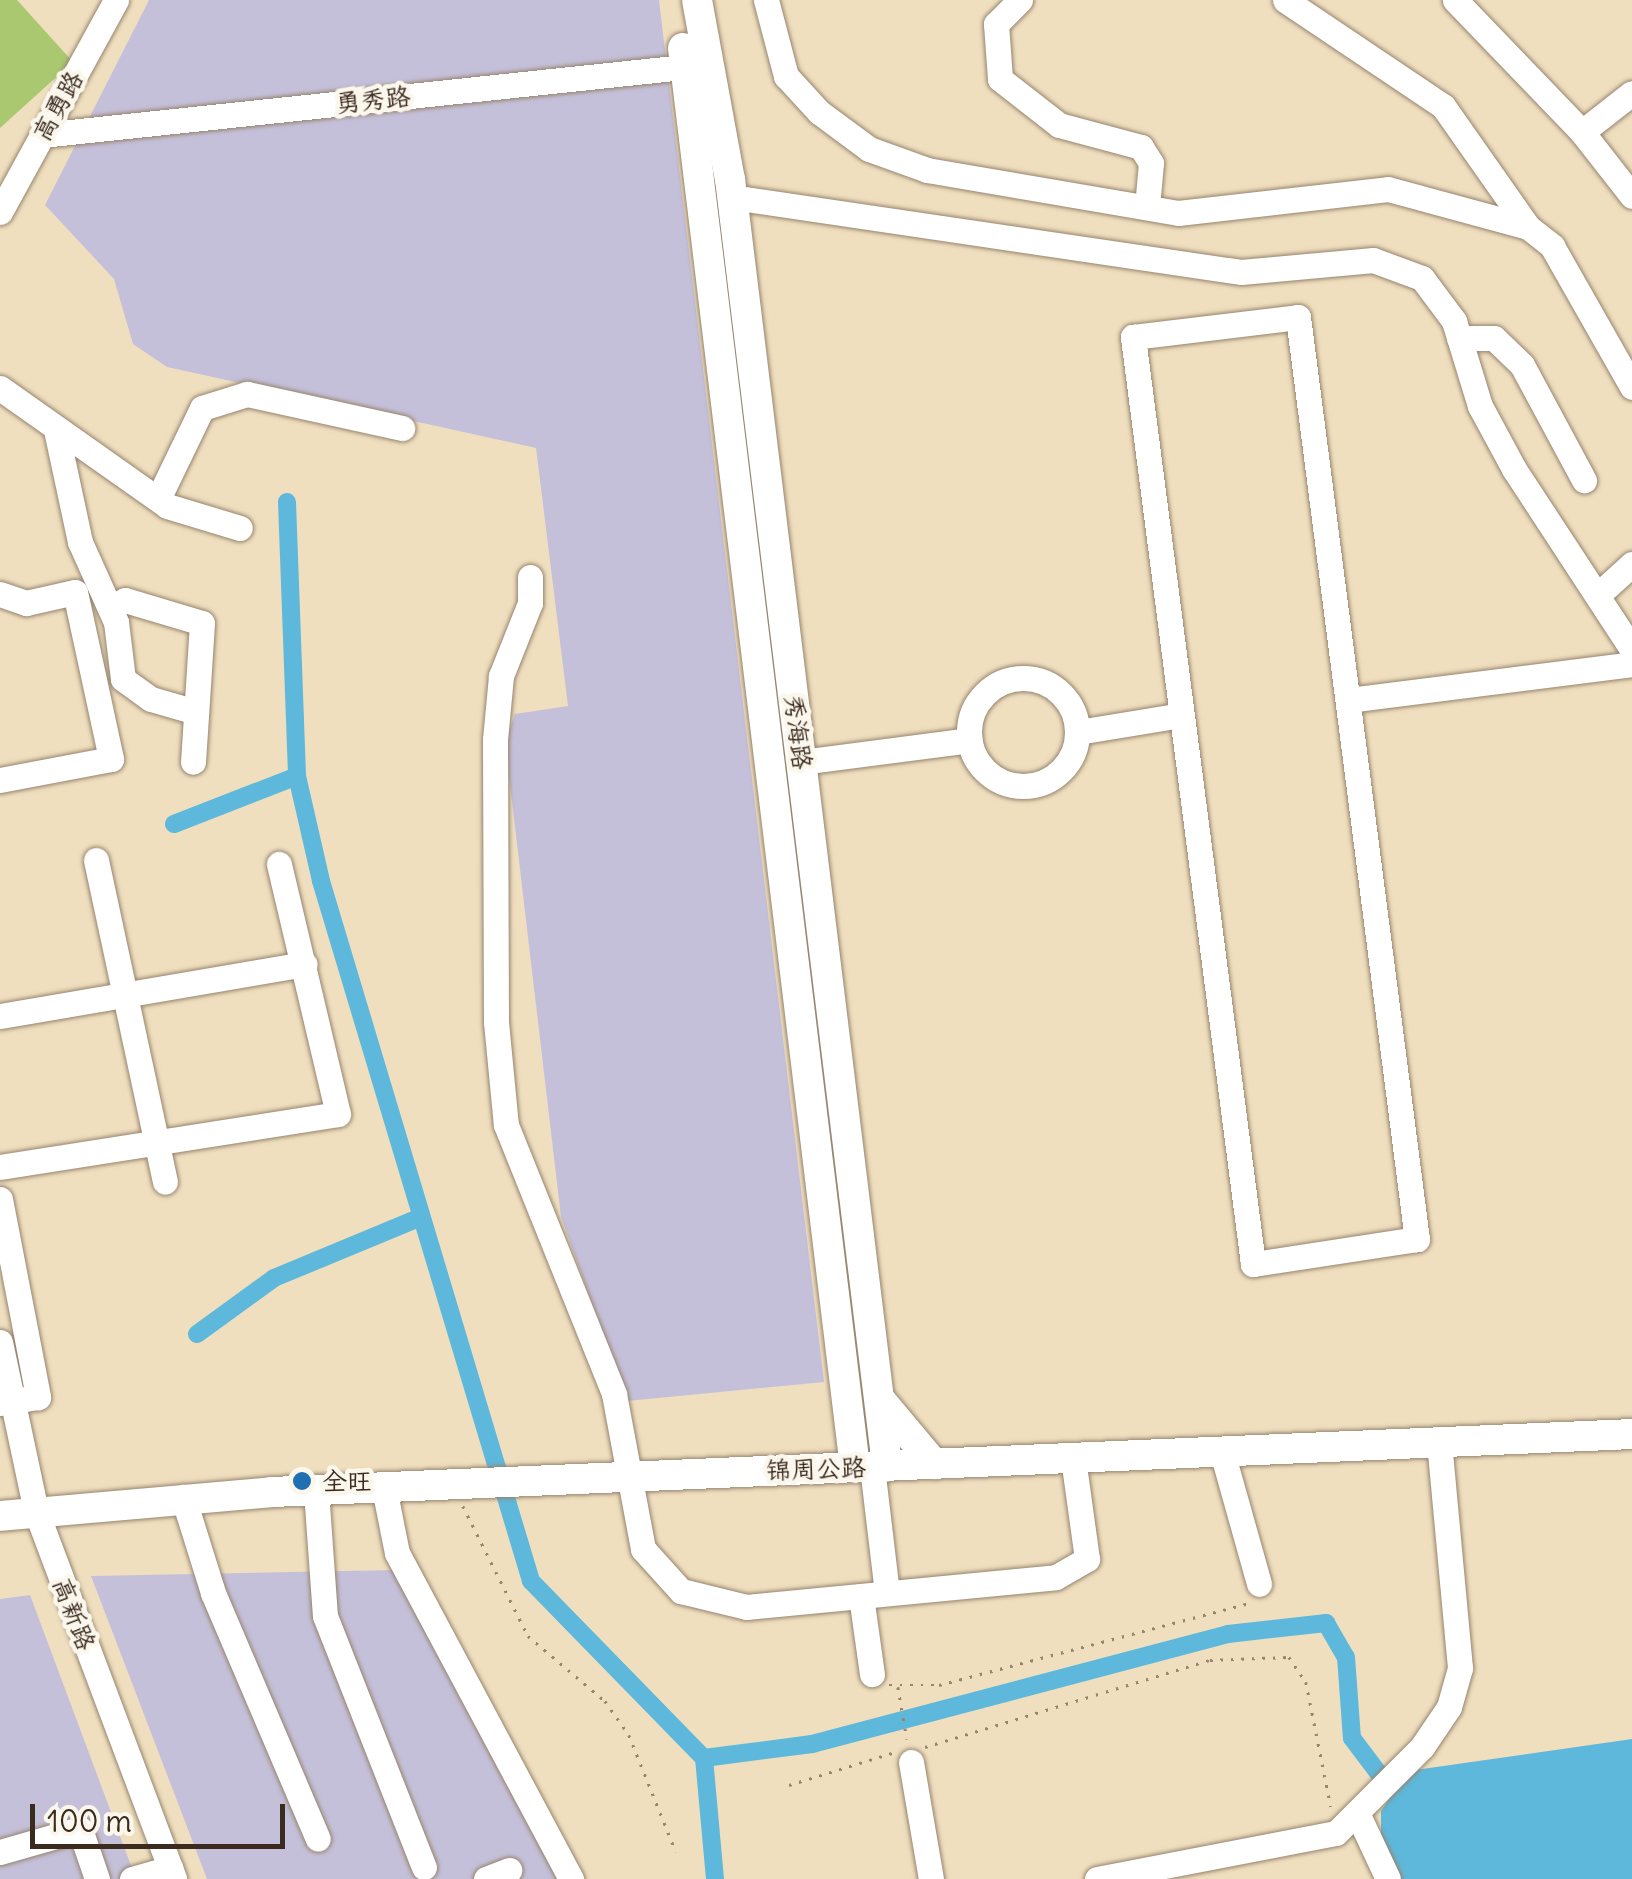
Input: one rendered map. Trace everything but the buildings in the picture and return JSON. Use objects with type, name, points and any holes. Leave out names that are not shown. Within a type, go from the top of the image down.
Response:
[{"type":"main road","name":"秀海路","points":[[678,0],[732,197],[802,762],[872,1467]]},
{"type":"main road","name":"秀海路","points":[[697,0],[695,66],[779,840],[864,1402]]},
{"type":"main road","points":[[815,1470],[864,1402],[934,1464]]},
{"type":"main road","name":"锦周公路","points":[[0,1516],[183,1496],[1632,1434]]},
{"type":"street","name":"高勇路","points":[[0,212],[116,0]]},
{"type":"street","points":[[766,0],[786,76],[869,149],[927,170],[1147,208],[1225,212],[1290,196],[1388,189],[1528,227]]},
{"type":"street","points":[[1020,0],[996,24],[1000,79],[1059,124],[1141,147],[1150,164],[1147,208]]},
{"type":"street","points":[[1286,0],[1443,106],[1528,227],[1552,246],[1632,386]]},
{"type":"street","points":[[1454,0],[1582,132],[1632,196]]},
{"type":"street","name":"勇秀路","points":[[42,135],[695,66]]},
{"type":"street","points":[[1582,132],[1632,93]]},
{"type":"street","points":[[732,197],[1241,272],[1373,260],[1422,278],[1458,338],[1514,469],[1600,593],[1632,648]]},
{"type":"street","points":[[1298,317],[1348,700],[1417,1239],[1253,1264],[1133,337],[1298,317]]},
{"type":"street","points":[[1458,338],[1494,338],[1522,366],[1584,480]]},
{"type":"street","points":[[0,388],[158,500],[240,528]]},
{"type":"street","points":[[158,500],[202,408],[247,394],[402,428]]},
{"type":"street","points":[[56,430],[80,542],[112,608],[131,688],[196,712]]},
{"type":"street","points":[[1600,593],[1632,564]]},
{"type":"street","points":[[530,577],[530,603],[501,676],[494,740],[496,1022],[506,1124],[614,1394],[626,1478],[643,1549],[681,1591],[746,1607],[1056,1577],[1087,1559],[1073,1458]]},
{"type":"street","points":[[0,594],[26,603],[75,592],[111,759],[0,780]]},
{"type":"street","points":[[112,608],[124,600],[202,623],[193,762]]},
{"type":"street","points":[[1348,700],[1632,664]]},
{"type":"street","points":[[1018,678],[1066,698],[1078,732],[1066,765],[1036,784],[986,771],[970,740],[987,692],[1018,678]]},
{"type":"street","points":[[1078,732],[1182,715]]},
{"type":"street","points":[[802,762],[970,740]]},
{"type":"street","points":[[779,840],[810,837]]},
{"type":"street","points":[[96,860],[165,1182]]},
{"type":"street","points":[[0,1167],[338,1114],[279,864]]},
{"type":"street","points":[[0,1016],[305,964]]},
{"type":"street","points":[[0,1199],[38,1397],[6,1402]]},
{"type":"street","name":"高新路","points":[[0,1342],[6,1402],[36,1512],[172,1873]]},
{"type":"street","points":[[1097,1879],[1336,1833],[1359,1816],[1374,1790],[1412,1756],[1449,1707],[1460,1668],[1439,1443]]},
{"type":"street","points":[[1222,1452],[1258,1584]]},
{"type":"street","points":[[872,1467],[887,1593]]},
{"type":"street","points":[[384,1488],[397,1553],[572,1879]]},
{"type":"street","points":[[316,1491],[325,1616],[424,1868]]},
{"type":"street","points":[[183,1496],[213,1593],[318,1838]]},
{"type":"street","points":[[861,1596],[872,1674]]},
{"type":"street","points":[[911,1759],[931,1879]]},
{"type":"street","points":[[1359,1816],[1388,1879]]},
{"type":"street","points":[[0,1852],[80,1829],[98,1879]]},
{"type":"street","points":[[132,1879],[172,1873]]},
{"type":"path","points":[[455,1485],[485,1535],[528,1636],[606,1702],[628,1735],[676,1852]]},
{"type":"path","points":[[911,1759],[898,1686],[939,1685],[1106,1635],[1242,1608],[1258,1584]]},
{"type":"path","points":[[911,1759],[951,1733],[1080,1707],[1210,1660],[1289,1657],[1306,1682],[1336,1833]]},
{"type":"path","points":[[790,1784],[889,1750],[911,1759]]},
{"type":"shaded area","points":[[149,0],[659,0],[824,1382],[627,1401],[561,1217],[505,742],[515,714],[568,706],[536,448],[167,367],[133,344],[114,279],[45,205]]},
{"type":"shaded area","points":[[397,1570],[560,1879],[207,1879],[91,1576]]},
{"type":"shaded area","points":[[30,1595],[136,1879],[0,1879],[0,1599]]},
{"type":"green space","points":[[0,0],[17,0],[73,62],[0,128]]},
{"type":"water","points":[[1632,1739],[1632,1879],[1397,1879],[1381,1844],[1381,1811],[1408,1771]]},
{"type":"waterway","points":[[287,502],[297,776],[321,881],[531,1581],[704,1758],[715,1879]]},
{"type":"waterway","points":[[174,824],[297,776]]},
{"type":"waterway","points":[[197,1334],[274,1278],[419,1218]]},
{"type":"waterway","points":[[704,1758],[812,1744],[1228,1634],[1326,1623],[1346,1657],[1352,1738],[1392,1791]]},
{"type":"place","name":"全旺","points":[[302,1481]]}]
